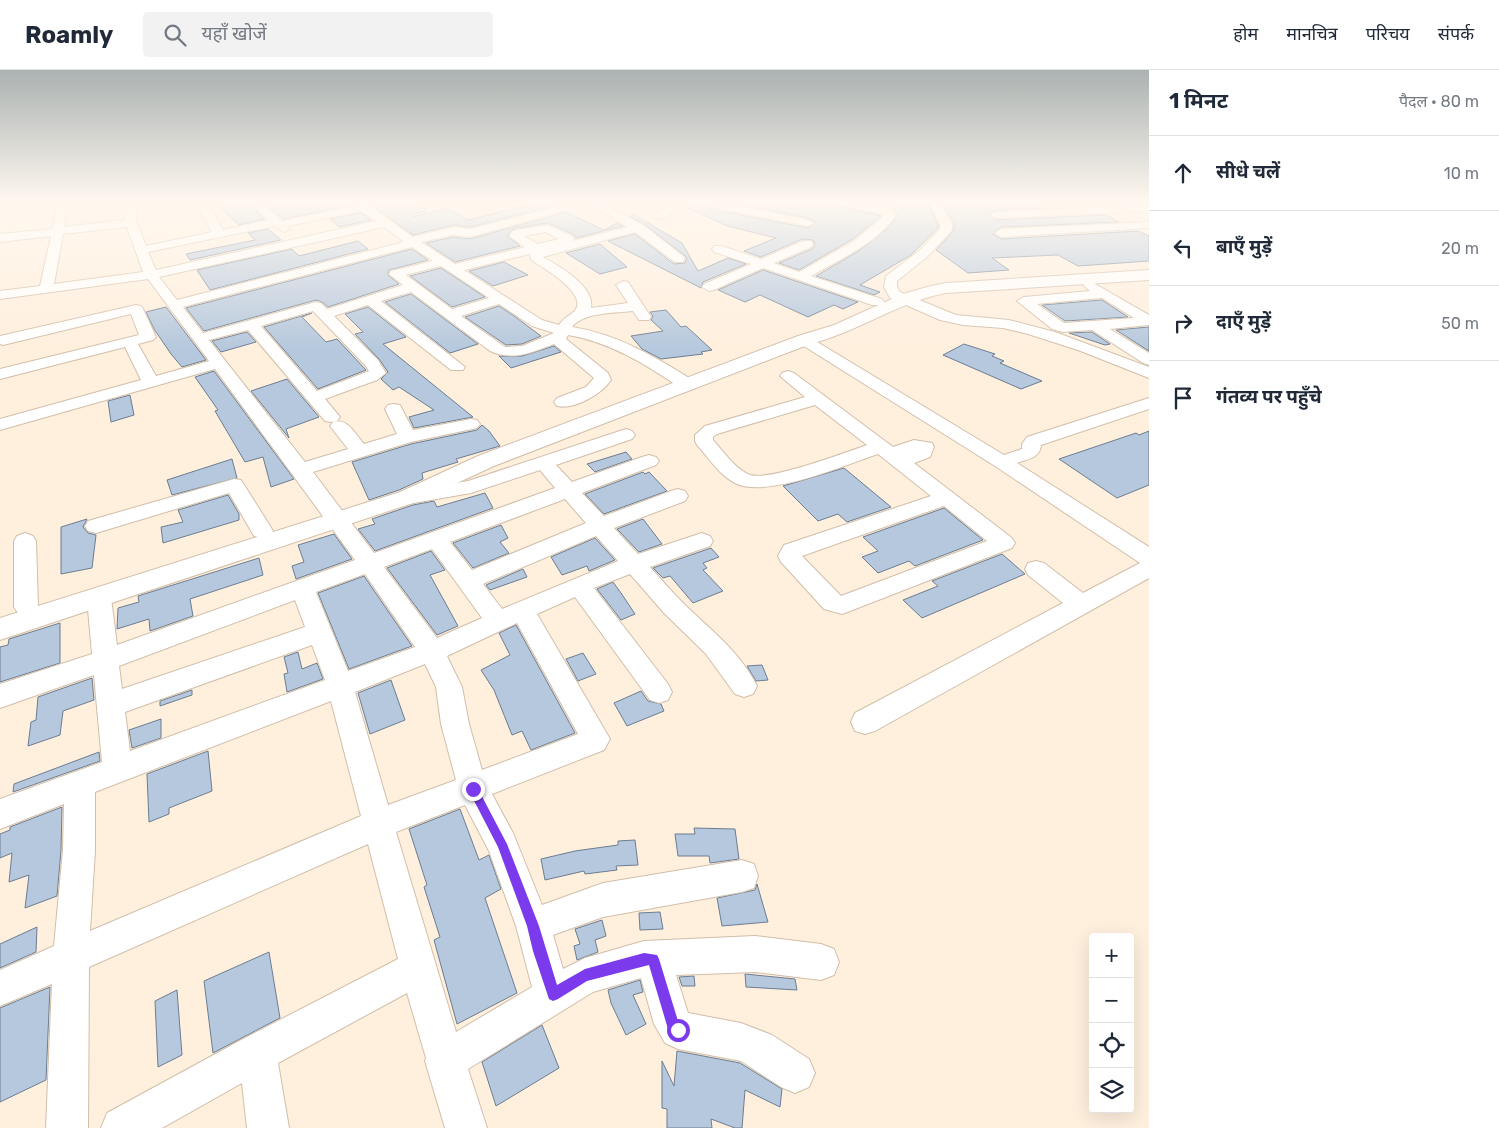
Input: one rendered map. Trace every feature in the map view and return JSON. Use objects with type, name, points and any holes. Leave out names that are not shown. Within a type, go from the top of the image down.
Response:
[{"type":"street","points":[[46,288],[54,252]]},
{"type":"street","points":[[143,252],[152,275],[335,514],[432,651],[449,687],[455,724],[473,789],[502,844],[533,926],[553,994]]},
{"type":"street","points":[[0,295],[152,275],[251,252]]},
{"type":"street","points":[[174,305],[383,252]]},
{"type":"street","points":[[430,252],[546,327],[568,326]]},
{"type":"street","points":[[513,252],[396,274],[504,353],[524,350],[568,326],[637,306]]},
{"type":"street","points":[[545,252],[535,255],[535,257],[576,287],[584,295],[586,304],[568,326],[560,342],[602,376],[603,380],[592,391],[563,402]]},
{"type":"street","points":[[672,252],[679,259]]},
{"type":"street","points":[[725,252],[877,302]]},
{"type":"street","points":[[709,287],[789,252]]},
{"type":"street","points":[[799,276],[842,252]]},
{"type":"street","points":[[925,252],[891,278],[889,283],[892,292],[899,297],[946,317],[962,321],[999,322],[1017,326],[1074,344],[1149,373]]},
{"type":"street","points":[[1089,278],[1149,269]]},
{"type":"street","points":[[804,340],[808,332],[877,302],[921,292],[940,289],[1149,275]]},
{"type":"street","points":[[1089,278],[1104,294],[1149,321]]},
{"type":"street","points":[[1089,278],[1149,310]]},
{"type":"street","points":[[623,285],[646,319]]},
{"type":"street","points":[[244,287],[272,318]]},
{"type":"street","points":[[324,314],[412,287]]},
{"type":"street","points":[[1104,294],[1024,300],[1059,328],[1149,321]]},
{"type":"street","points":[[408,497],[486,461],[804,340],[822,336],[899,297]]},
{"type":"street","points":[[451,314],[501,299]]},
{"type":"street","points":[[371,300],[457,367]]},
{"type":"street","points":[[201,338],[315,306],[372,363],[378,372],[371,378],[316,397]]},
{"type":"street","points":[[0,357],[4,332],[136,309],[148,337],[0,374]]},
{"type":"street","points":[[524,314],[551,313],[568,326],[633,352],[659,365],[688,385]]},
{"type":"street","points":[[251,324],[316,397],[359,451]]},
{"type":"street","points":[[1096,326],[1149,360]]},
{"type":"street","points":[[804,340],[1002,462],[1149,558]]},
{"type":"street","points":[[130,343],[147,376]]},
{"type":"street","points":[[91,384],[220,363]]},
{"type":"street","points":[[0,425],[147,376]]},
{"type":"street","points":[[788,376],[891,454],[947,498],[1004,543],[842,605],[832,603],[789,556],[792,551],[947,498]]},
{"type":"street","points":[[818,399],[711,430],[704,435],[704,440],[736,476],[750,483],[891,454],[914,446],[924,447],[968,441]]},
{"type":"street","points":[[1002,462],[1028,453],[1031,451],[1031,444],[1034,441],[1149,403]]},
{"type":"street","points":[[394,409],[407,437]]},
{"type":"street","points":[[300,470],[407,437],[471,424]]},
{"type":"street","points":[[0,615],[262,531],[408,497],[471,488],[626,435]]},
{"type":"street","points":[[0,629],[99,598],[335,514],[399,485],[486,461]]},
{"type":"street","points":[[0,696],[106,660],[649,462]]},
{"type":"street","points":[[544,463],[672,607],[715,647],[744,686]]},
{"type":"street","points":[[96,526],[234,485],[262,531]]},
{"type":"street","points":[[468,581],[599,526],[678,496]]},
{"type":"street","points":[[0,988],[378,824],[596,740],[510,616],[468,581],[436,539]]},
{"type":"street","points":[[25,541],[26,607]]},
{"type":"street","points":[[0,814],[432,651],[579,585],[633,564],[702,541]]},
{"type":"street","points":[[865,722],[1149,568]]},
{"type":"street","points":[[1036,569],[1080,604]]},
{"type":"street","points":[[579,585],[607,625],[659,692]]},
{"type":"street","points":[[302,588],[340,685],[444,1061],[466,1128]]},
{"type":"street","points":[[99,598],[117,769]]},
{"type":"street","points":[[111,705],[319,632]]},
{"type":"street","points":[[67,1128],[71,957],[79,850],[80,783]]},
{"type":"street","points":[[533,926],[576,908],[603,900],[742,876]]},
{"type":"street","points":[[444,1061],[585,976],[644,959],[755,954],[822,962]]},
{"type":"street","points":[[653,959],[673,1024],[678,1030],[741,1042],[796,1073]]},
{"type":"street","points":[[122,1128],[418,968]]},
{"type":"street","points":[[258,1053],[268,1128]]},
{"type":"building","points":[[194,252],[225,252],[190,260],[186,254]]},
{"type":"building","points":[[277,252],[295,252],[299,256],[313,252],[355,252],[210,290],[197,270]]},
{"type":"building","points":[[399,252],[417,252],[428,260],[389,270],[388,275],[399,284],[328,307],[316,300],[204,331],[186,308]]},
{"type":"building","points":[[440,252],[494,252],[455,262]]},
{"type":"building","points":[[610,252],[627,267],[600,274],[566,253]]},
{"type":"building","points":[[631,252],[659,252],[674,264],[685,263],[687,258],[681,252],[687,252],[698,271],[728,258],[746,264],[703,282],[701,288]]},
{"type":"building","points":[[748,252],[772,252],[761,257]]},
{"type":"building","points":[[804,252],[830,252],[799,270],[779,263]]},
{"type":"building","points":[[856,252],[914,252],[860,285],[880,292],[874,295],[816,276]]},
{"type":"building","points":[[939,252],[1149,252],[1149,261],[1078,266],[1058,255],[992,258],[1009,270],[968,273]]},
{"type":"building","points":[[504,262],[528,275],[493,286],[469,271]]},
{"type":"building","points":[[441,268],[485,297],[452,307],[410,276]]},
{"type":"building","points":[[763,270],[858,302],[843,309],[834,305],[808,317],[760,295],[745,302],[718,290]]},
{"type":"building","points":[[411,294],[478,344],[450,353],[385,302]]},
{"type":"building","points":[[1102,300],[1128,317],[1065,321],[1042,305]]},
{"type":"building","points":[[499,306],[541,336],[522,344],[506,345],[465,317]]},
{"type":"building","points":[[166,307],[206,360],[182,367],[171,354],[154,329],[146,312]]},
{"type":"building","points":[[368,307],[406,337],[383,344],[473,417],[414,428],[409,417],[434,410],[399,387],[393,390],[381,379],[388,372],[379,359],[355,334],[363,332],[345,314]]},
{"type":"building","points":[[666,310],[681,327],[686,326],[712,350],[701,352],[703,354],[661,359],[642,349],[631,336],[663,331],[651,320],[653,316],[650,312]]},
{"type":"building","points":[[312,313],[302,317],[326,342],[337,339],[366,370],[318,389],[264,327]]},
{"type":"building","points":[[1149,327],[1149,351],[1116,330]]},
{"type":"building","points":[[247,332],[256,342],[221,352],[212,341]]},
{"type":"building","points":[[1092,332],[1110,344],[1105,345],[1069,333]]},
{"type":"building","points":[[964,344],[995,354],[992,356],[1004,361],[1000,363],[1042,381],[1021,389],[943,355]]},
{"type":"building","points":[[554,346],[561,352],[511,368],[499,356],[522,356]]},
{"type":"building","points":[[214,371],[294,479],[271,487],[263,457],[245,462],[215,411],[218,410],[195,377]]},
{"type":"building","points":[[287,379],[319,417],[286,429],[289,438],[251,391]]},
{"type":"building","points":[[130,395],[134,415],[111,422],[108,401]]},
{"type":"building","points":[[482,425],[500,446],[456,459],[458,462],[422,473],[423,479],[399,490],[369,500],[352,462],[411,444],[477,430]]},
{"type":"building","points":[[1149,431],[1149,485],[1117,498],[1059,459],[1136,433],[1139,435]]},
{"type":"building","points":[[626,452],[632,459],[595,472],[587,464]]},
{"type":"building","points":[[232,459],[237,478],[172,495],[167,480]]},
{"type":"building","points":[[844,468],[891,507],[847,522],[838,514],[818,521],[783,486]]},
{"type":"building","points":[[643,472],[645,474],[649,472],[667,491],[604,514],[585,494]]},
{"type":"building","points":[[485,493],[493,508],[375,551],[358,529],[375,524],[372,519],[413,505],[434,501],[437,507]]},
{"type":"building","points":[[228,495],[239,514],[239,520],[163,543],[161,527],[183,522],[178,510]]},
{"type":"building","points":[[944,508],[983,540],[915,566],[909,561],[878,573],[862,557],[878,551],[863,537]]},
{"type":"building","points":[[87,519],[83,527],[88,533],[96,535],[92,568],[61,574],[61,527]]},
{"type":"building","points":[[643,519],[662,544],[639,552],[617,529]]},
{"type":"building","points":[[501,525],[508,538],[500,542],[509,553],[473,568],[453,543]]},
{"type":"building","points":[[334,534],[352,559],[296,579],[292,566],[304,562],[298,545]]},
{"type":"building","points":[[595,538],[615,560],[589,571],[587,566],[562,575],[551,557]]},
{"type":"building","points":[[711,548],[719,557],[703,563],[707,568],[703,570],[723,591],[693,603],[670,576],[663,578],[653,568]]},
{"type":"building","points":[[431,551],[445,570],[430,575],[458,626],[437,635],[387,568]]},
{"type":"building","points":[[1002,554],[1025,574],[922,618],[903,600],[938,586],[932,581]]},
{"type":"building","points":[[259,558],[263,575],[190,599],[193,616],[150,631],[149,619],[117,629],[118,608],[139,602],[138,596]]},
{"type":"building","points":[[523,569],[527,577],[490,590],[486,585]]},
{"type":"building","points":[[364,576],[412,646],[349,669],[318,593]]},
{"type":"building","points":[[613,582],[635,614],[621,620],[597,589]]},
{"type":"building","points":[[60,623],[60,663],[0,682],[0,647],[8,645],[9,639]]},
{"type":"building","points":[[516,625],[575,733],[531,750],[522,731],[512,735],[494,690],[481,670],[510,655],[499,633]]},
{"type":"building","points":[[298,652],[302,669],[317,663],[323,679],[287,692],[284,674],[288,673],[284,657]]},
{"type":"building","points":[[583,653],[596,674],[578,681],[566,659]]},
{"type":"building","points":[[762,665],[768,680],[756,681],[747,666]]},
{"type":"building","points":[[92,678],[94,700],[63,711],[60,735],[28,746],[31,722],[36,720],[38,697]]},
{"type":"building","points":[[391,680],[405,720],[370,734],[358,693]]},
{"type":"building","points":[[192,690],[192,695],[160,706],[160,701]]},
{"type":"building","points":[[641,691],[648,701],[661,704],[664,711],[627,726],[614,703]]},
{"type":"building","points":[[161,719],[161,738],[132,748],[129,730]]},
{"type":"building","points":[[208,751],[212,791],[169,808],[169,814],[149,822],[147,774]]},
{"type":"building","points":[[99,752],[100,761],[13,792],[14,784]]},
{"type":"building","points":[[62,807],[57,896],[25,908],[29,875],[9,882],[12,853],[0,858],[0,834],[10,830],[10,827]]},
{"type":"building","points":[[460,809],[479,860],[489,855],[501,889],[485,898],[517,993],[457,1024],[434,940],[440,937],[424,887],[427,885],[409,829]]},
{"type":"building","points":[[694,828],[735,829],[739,859],[710,863],[709,856],[678,856],[675,834],[695,834]]},
{"type":"building","points":[[635,840],[638,865],[616,866],[617,870],[585,874],[584,871],[545,880],[541,859],[575,851],[618,845],[618,841]]},
{"type":"building","points":[[757,884],[768,922],[722,926],[717,898],[755,890]]},
{"type":"building","points":[[660,912],[663,929],[640,930],[639,913]]},
{"type":"building","points":[[602,920],[606,936],[595,940],[598,952],[577,960],[574,946],[580,944],[575,929]]},
{"type":"building","points":[[37,927],[36,952],[0,968],[0,944]]},
{"type":"building","points":[[269,952],[280,1018],[213,1053],[204,981]]},
{"type":"building","points":[[745,974],[795,979],[797,990],[746,987]]},
{"type":"building","points":[[694,976],[695,986],[682,986],[679,977]]},
{"type":"building","points":[[640,980],[643,992],[633,995],[646,1024],[626,1035],[611,1003],[608,990]]},
{"type":"building","points":[[50,987],[46,1080],[0,1102],[0,1008]]},
{"type":"building","points":[[177,990],[182,1055],[158,1067],[155,1001]]},
{"type":"building","points":[[542,1025],[559,1068],[496,1106],[482,1062]]},
{"type":"building","points":[[677,1051],[740,1063],[782,1089],[780,1107],[745,1090],[742,1128],[735,1128],[711,1119],[712,1128],[667,1128],[667,1109],[662,1108],[662,1061],[674,1086]]},
{"type":"route","points":[[473,789],[502,844],[533,926],[553,994],[585,976],[644,959],[653,959],[673,1024],[678,1030]]}]
